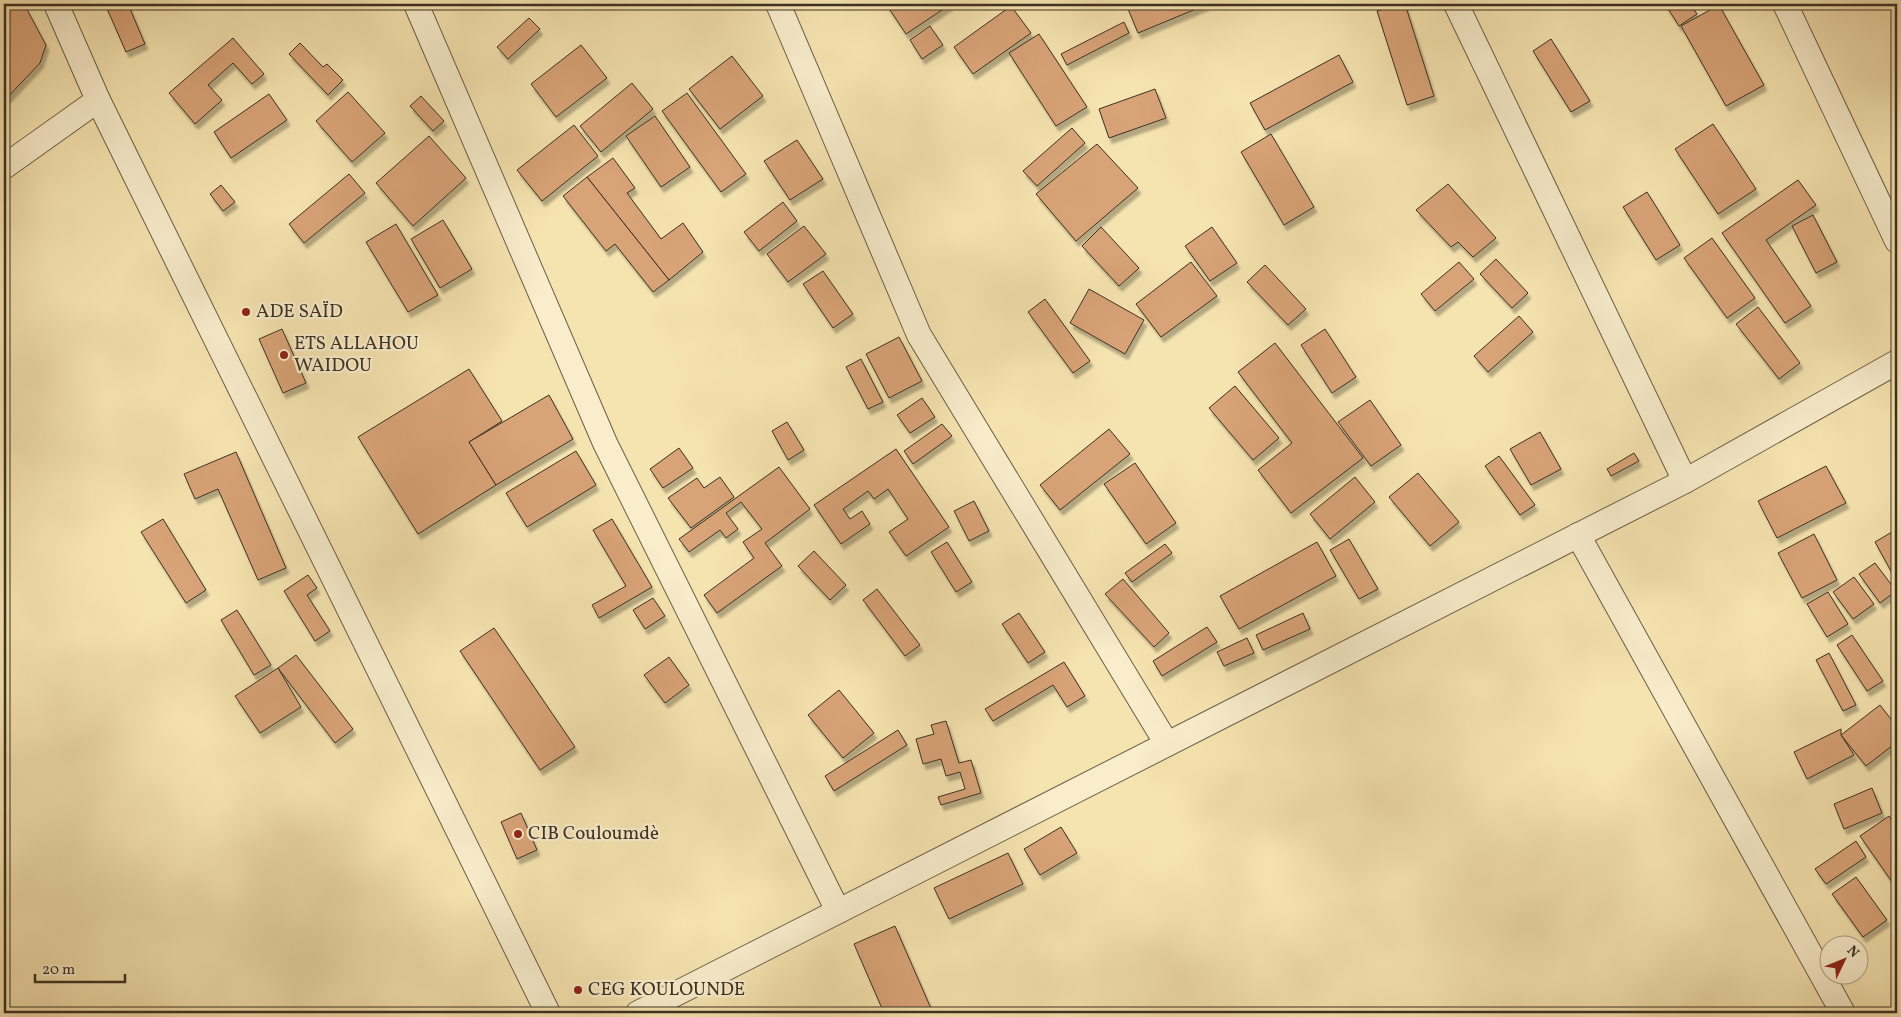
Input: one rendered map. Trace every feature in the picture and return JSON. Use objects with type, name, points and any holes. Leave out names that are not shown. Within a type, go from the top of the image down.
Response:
[{"type":"street","points":[[56,4],[98,100],[548,1013]]},
{"type":"street","points":[[416,4],[605,443],[838,911]]},
{"type":"street","points":[[778,4],[919,335],[1167,744]]},
{"type":"street","points":[[1456,4],[1684,481]]},
{"type":"street","points":[[1785,4],[1897,241]]},
{"type":"street","points":[[4,167],[98,100]]},
{"type":"street","points":[[638,1013],[1684,481],[1897,362]]},
{"type":"street","points":[[1578,535],[1843,1013]]},
{"type":"building","points":[[4,4],[24,4],[46,45],[40,63],[4,101]]},
{"type":"building","points":[[105,4],[128,4],[145,44],[126,52]]},
{"type":"building","points":[[886,4],[951,4],[906,34]]},
{"type":"building","points":[[1126,4],[1208,4],[1138,33]]},
{"type":"building","points":[[1405,4],[1434,96],[1407,105],[1377,11]]},
{"type":"building","points":[[1665,4],[1690,4],[1697,14],[1679,26]]},
{"type":"building","points":[[1719,5],[1764,85],[1726,106],[1681,26]]},
{"type":"building","points":[[1011,6],[1031,33],[973,74],[954,47]]},
{"type":"building","points":[[529,18],[540,29],[508,59],[497,47]]},
{"type":"building","points":[[1124,22],[1129,33],[1067,65],[1061,54]]},
{"type":"building","points":[[930,26],[943,45],[922,59],[910,40]]},
{"type":"building","points":[[1039,34],[1087,107],[1056,126],[1009,53]]},
{"type":"building","points":[[233,38],[264,74],[252,84],[233,63],[208,85],[222,100],[195,124],[169,93]]},
{"type":"building","points":[[1551,39],[1590,101],[1571,112],[1533,51]]},
{"type":"building","points":[[300,43],[323,67],[327,64],[343,80],[328,95],[289,54]]},
{"type":"building","points":[[581,45],[607,78],[556,117],[531,84]]},
{"type":"building","points":[[1339,55],[1353,82],[1265,130],[1250,103]]},
{"type":"building","points":[[732,56],[763,96],[720,129],[689,89]]},
{"type":"building","points":[[632,83],[653,109],[601,152],[580,126]]},
{"type":"building","points":[[1155,89],[1166,118],[1109,138],[1099,109]]},
{"type":"building","points":[[348,92],[385,133],[352,162],[316,121]]},
{"type":"building","points":[[687,93],[746,174],[721,192],[662,111]]},
{"type":"building","points":[[269,94],[287,120],[231,158],[214,132]]},
{"type":"building","points":[[421,96],[444,121],[433,131],[410,106]]},
{"type":"building","points":[[655,116],[690,167],[661,187],[626,136]]},
{"type":"building","points":[[1713,124],[1756,189],[1718,214],[1675,149]]},
{"type":"building","points":[[574,125],[598,156],[542,201],[517,170]]},
{"type":"building","points":[[1072,128],[1085,143],[1037,186],[1023,171]]},
{"type":"building","points":[[1271,134],[1314,207],[1284,225],[1241,152]]},
{"type":"building","points":[[429,136],[466,178],[413,226],[376,183]]},
{"type":"building","points":[[797,140],[823,179],[790,200],[764,161]]},
{"type":"building","points":[[1097,144],[1138,188],[1076,241],[1036,194]]},
{"type":"building","points":[[613,158],[635,188],[627,193],[661,239],[683,223],[703,252],[669,280],[587,177]]},
{"type":"building","points":[[349,174],[365,193],[304,243],[289,224]]},
{"type":"building","points":[[587,177],[669,280],[653,292],[615,244],[606,251],[563,196]]},
{"type":"building","points":[[1798,180],[1816,205],[1766,240],[1811,306],[1785,323],[1722,233]]},
{"type":"building","points":[[1448,184],[1496,238],[1473,257],[1458,242],[1451,247],[1416,210]]},
{"type":"building","points":[[221,185],[235,202],[223,211],[210,194]]},
{"type":"building","points":[[1647,192],[1680,245],[1656,260],[1623,207]]},
{"type":"building","points":[[783,202],[797,221],[759,251],[744,232]]},
{"type":"building","points":[[1813,215],[1837,262],[1816,273],[1792,226]]},
{"type":"building","points":[[443,220],[472,269],[440,288],[411,239]]},
{"type":"building","points":[[396,224],[438,295],[408,312],[366,242]]},
{"type":"building","points":[[804,226],[826,254],[788,282],[767,254]]},
{"type":"building","points":[[1101,227],[1139,268],[1119,286],[1082,246]]},
{"type":"building","points":[[1212,227],[1237,263],[1210,281],[1185,246]]},
{"type":"building","points":[[1712,238],[1755,298],[1727,318],[1684,258]]},
{"type":"building","points":[[1496,259],[1528,293],[1512,308],[1480,274]]},
{"type":"building","points":[[1191,262],[1217,296],[1161,337],[1136,304]]},
{"type":"building","points":[[1459,262],[1474,279],[1435,311],[1421,294]]},
{"type":"building","points":[[1265,265],[1306,309],[1288,325],[1247,282]]},
{"type":"building","points":[[823,271],[853,314],[833,328],[803,284]]},
{"type":"building","points":[[1089,289],[1144,320],[1125,354],[1070,323]]},
{"type":"building","points":[[1045,299],[1090,361],[1073,373],[1028,312]]},
{"type":"building","points":[[1758,307],[1800,363],[1779,379],[1736,324]]},
{"type":"building","points":[[1519,316],[1533,332],[1488,372],[1474,356]]},
{"type":"building","points":[[282,329],[306,383],[283,393],[259,339]]},
{"type":"building","points":[[1325,329],[1356,377],[1332,393],[1301,345]]},
{"type":"building","points":[[899,337],[922,381],[889,398],[866,354]]},
{"type":"building","points":[[1275,343],[1363,458],[1291,513],[1258,470],[1292,443],[1238,372]]},
{"type":"building","points":[[861,359],[883,402],[868,409],[846,367]]},
{"type":"building","points":[[469,369],[502,421],[469,442],[496,485],[418,534],[358,437]]},
{"type":"building","points":[[1235,386],[1279,438],[1253,460],[1209,408]]},
{"type":"building","points":[[549,395],[573,439],[496,485],[469,442]]},
{"type":"building","points":[[922,398],[935,417],[910,433],[897,415]]},
{"type":"building","points":[[1370,400],[1401,445],[1371,466],[1338,422]]},
{"type":"building","points":[[787,422],[804,450],[788,460],[772,431]]},
{"type":"building","points":[[942,424],[952,436],[913,464],[904,451]]},
{"type":"building","points":[[1109,429],[1130,454],[1060,510],[1040,485]]},
{"type":"building","points":[[1540,432],[1561,469],[1531,485],[1510,449]]},
{"type":"building","points":[[679,448],[693,468],[663,488],[650,469]]},
{"type":"building","points":[[896,449],[949,527],[906,556],[889,532],[908,519],[888,489],[874,499],[868,491],[843,509],[850,519],[862,511],[870,524],[841,544],[814,505]]},
{"type":"building","points":[[576,451],[596,485],[527,527],[506,493]]},
{"type":"building","points":[[236,452],[286,568],[258,580],[218,489],[195,499],[184,474]]},
{"type":"building","points":[[1634,453],[1639,461],[1611,476],[1607,469]]},
{"type":"building","points":[[1499,456],[1535,505],[1520,515],[1485,466]]},
{"type":"building","points":[[1135,463],[1176,523],[1146,544],[1104,484]]},
{"type":"building","points":[[1826,466],[1846,503],[1777,538],[1758,501]]},
{"type":"building","points":[[779,467],[810,509],[765,543],[782,566],[717,613],[704,595],[754,558],[743,542],[762,529],[741,502],[726,513],[738,529],[726,538],[720,530],[689,552],[679,539]]},
{"type":"building","points":[[1418,473],[1459,522],[1430,546],[1389,497]]},
{"type":"building","points":[[720,477],[734,497],[691,528],[668,498],[697,478],[704,488]]},
{"type":"building","points":[[1355,477],[1375,502],[1330,539],[1310,514]]},
{"type":"building","points":[[974,501],[989,531],[969,541],[954,511]]},
{"type":"building","points":[[163,519],[206,590],[186,603],[141,532]]},
{"type":"building","points":[[612,519],[652,587],[599,618],[592,605],[626,586],[593,530]]},
{"type":"building","points":[[1897,529],[1897,582],[1875,542]]},
{"type":"building","points":[[1814,534],[1837,580],[1802,598],[1778,553]]},
{"type":"building","points":[[1349,539],[1378,589],[1359,599],[1330,550]]},
{"type":"building","points":[[947,542],[972,582],[956,592],[931,552]]},
{"type":"building","points":[[1317,542],[1336,576],[1239,629],[1220,596]]},
{"type":"building","points":[[1165,544],[1172,553],[1132,582],[1125,573]]},
{"type":"building","points":[[814,551],[846,585],[830,600],[798,566]]},
{"type":"building","points":[[1875,563],[1896,591],[1880,603],[1859,574]]},
{"type":"building","points":[[308,575],[317,588],[307,595],[330,631],[315,641],[284,591]]},
{"type":"building","points":[[1854,577],[1874,604],[1853,619],[1833,592]]},
{"type":"building","points":[[1123,579],[1169,633],[1154,647],[1105,594]]},
{"type":"building","points":[[877,589],[920,645],[905,656],[863,600]]},
{"type":"building","points":[[1828,592],[1848,624],[1827,637],[1807,604]]},
{"type":"building","points":[[653,598],[665,616],[645,629],[633,610]]},
{"type":"building","points":[[237,610],[271,665],[254,675],[221,620]]},
{"type":"building","points":[[1019,613],[1045,652],[1028,663],[1002,624]]},
{"type":"building","points":[[1303,613],[1310,629],[1263,650],[1256,635]]},
{"type":"building","points":[[1207,627],[1217,642],[1162,676],[1153,661]]},
{"type":"building","points":[[494,628],[575,747],[540,770],[460,651]]},
{"type":"building","points":[[1852,635],[1883,681],[1867,691],[1837,645]]},
{"type":"building","points":[[1247,638],[1254,653],[1224,666],[1217,652]]},
{"type":"building","points":[[1829,653],[1856,705],[1843,711],[1816,660]]},
{"type":"building","points":[[296,655],[353,729],[335,743],[278,668]]},
{"type":"building","points":[[669,657],[689,685],[665,703],[644,675]]},
{"type":"building","points":[[1064,662],[1085,696],[1067,707],[1053,685],[993,721],[985,709]]},
{"type":"building","points":[[278,668],[301,707],[260,733],[235,696]]},
{"type":"building","points":[[839,690],[874,733],[843,758],[808,715]]},
{"type":"building","points":[[1880,705],[1897,727],[1897,742],[1866,766],[1841,735]]},
{"type":"building","points":[[946,721],[959,763],[971,760],[981,793],[941,805],[938,797],[965,789],[960,772],[946,776],[941,759],[923,764],[916,739],[934,734],[931,725]]},
{"type":"building","points":[[1841,729],[1841,735],[1854,755],[1807,779],[1794,752]]},
{"type":"building","points":[[898,730],[907,745],[834,791],[825,776]]},
{"type":"building","points":[[1872,788],[1882,813],[1844,829],[1834,804]]},
{"type":"building","points":[[521,813],[537,850],[517,859],[501,822]]},
{"type":"building","points":[[1889,816],[1897,828],[1897,889],[1860,836]]},
{"type":"building","points":[[1061,827],[1077,853],[1040,875],[1024,849]]},
{"type":"building","points":[[1856,841],[1866,857],[1826,884],[1815,869]]},
{"type":"building","points":[[1008,853],[1023,884],[949,919],[934,888]]},
{"type":"building","points":[[1856,877],[1887,920],[1867,934],[1861,934],[1832,894]]},
{"type":"building","points":[[895,926],[933,1013],[884,1013],[854,944]]},
{"type":"place","name":"ADE SAÏD","points":[[246,312]]},
{"type":"place","name":"ETS ALLAHOU WAIDOU","points":[[284,355]]},
{"type":"place","name":"CIB Couloumdè","points":[[518,834]]},
{"type":"place","name":"CEG KOULOUNDE","points":[[578,990]]}]
